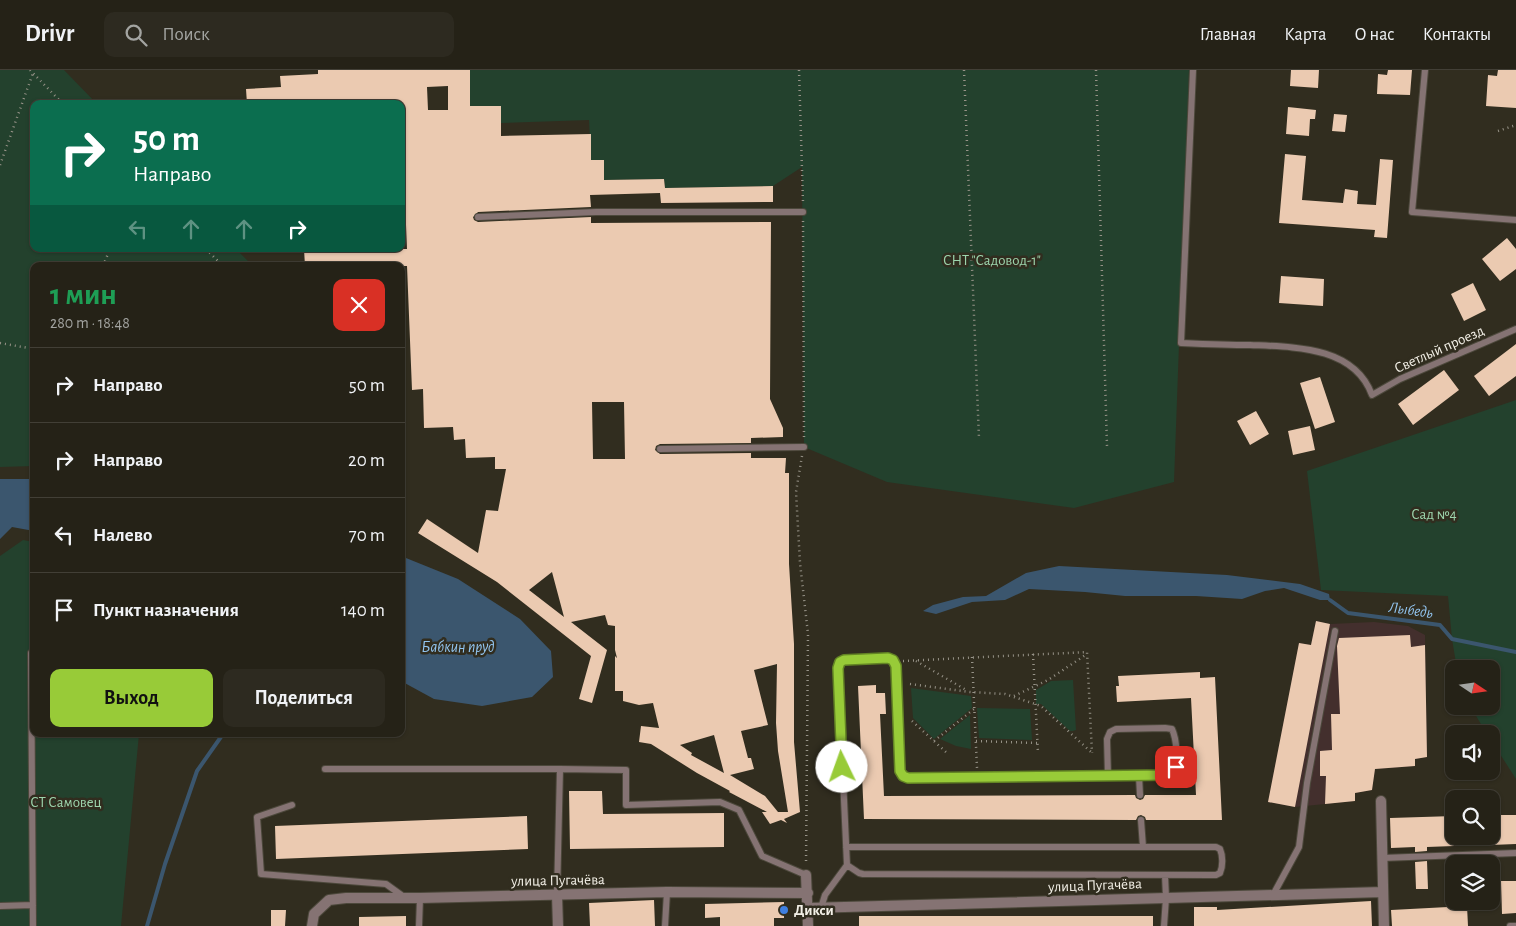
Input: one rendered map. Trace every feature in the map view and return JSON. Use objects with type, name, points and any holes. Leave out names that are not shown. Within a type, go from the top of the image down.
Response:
[{"type":"street","points":[[1380,801],[1384,926]]},
{"type":"street","points":[[805,925],[808,908],[806,875]]},
{"type":"street","name":"улица Пугачёва","points":[[312,926],[314,914],[328,900],[346,898],[667,892],[808,893]]},
{"type":"street","name":"улица Пугачёва","points":[[808,908],[1383,892]]},
{"type":"street","points":[[557,895],[558,926]]},
{"type":"lane","name":"Светлый проезд","points":[[1193,70],[1181,343],[1284,346],[1330,354],[1352,366],[1368,383],[1372,395],[1400,379],[1516,329]]},
{"type":"lane","points":[[1425,70],[1412,212],[1516,220]]},
{"type":"lane","points":[[478,217],[596,212],[803,212]]},
{"type":"lane","points":[[660,449],[804,447]]},
{"type":"lane","points":[[1273,895],[1299,847],[1307,783],[1335,631]]},
{"type":"lane","points":[[821,908],[824,895],[847,865],[838,668],[840,662],[844,660],[888,658],[896,666],[900,771],[903,776],[908,778],[1139,776],[1169,775],[1174,773],[1176,767],[1172,729],[1116,729],[1110,732],[1106,739],[1108,776]]},
{"type":"lane","points":[[32,737],[33,926]]},
{"type":"lane","points":[[325,769],[626,770],[626,804],[720,802],[739,810],[762,856],[806,875]]},
{"type":"lane","points":[[557,895],[560,769]]},
{"type":"lane","points":[[1139,776],[1140,795]]},
{"type":"lane","points":[[292,805],[257,817],[261,874],[386,884],[406,898]]},
{"type":"lane","points":[[1141,820],[1143,847]]},
{"type":"lane","points":[[846,847],[1216,847],[1220,849],[1222,854],[1222,869],[1216,875],[863,874],[847,865]]},
{"type":"lane","points":[[1382,858],[1516,853]]},
{"type":"lane","points":[[1164,926],[1165,875]]},
{"type":"lane","points":[[665,926],[667,892]]},
{"type":"lane","points":[[419,926],[420,898]]},
{"type":"lane","points":[[0,906],[33,905]]},
{"type":"lane","points":[[1510,926],[1516,926]]},
{"type":"path","points":[[799,70],[803,212],[804,447],[796,492],[800,563],[808,634],[806,875]]},
{"type":"path","points":[[964,70],[979,438]]},
{"type":"path","points":[[1096,70],[1107,446]]},
{"type":"path","points":[[0,165],[32,71],[59,100]]},
{"type":"path","points":[[1498,130],[1516,125]]},
{"type":"path","points":[[209,252],[219,262]]},
{"type":"path","points":[[0,343],[30,348]]},
{"type":"path","points":[[893,661],[1087,652],[1087,654]]},
{"type":"path","points":[[1033,654],[1038,753]]},
{"type":"path","points":[[1013,697],[1048,680],[1087,654]]},
{"type":"path","points":[[910,684],[1005,694],[1036,704],[1041,706],[1092,753],[1087,654]]},
{"type":"path","points":[[972,657],[977,777]]},
{"type":"path","points":[[915,660],[972,692]]},
{"type":"path","points":[[934,741],[974,709]]},
{"type":"path","points":[[912,721],[947,753]]},
{"type":"path","points":[[976,741],[1037,743]]},
{"type":"shaded area","points":[[1316,621],[1330,624],[1374,622],[1408,626],[1425,635],[1427,757],[1415,759],[1415,766],[1375,769],[1372,790],[1355,793],[1355,801],[1295,807],[1268,802],[1299,643],[1311,645]]},
{"type":"green space","points":[[0,70],[64,70],[93,100],[30,100],[30,252],[239,252],[249,262],[30,262],[30,466],[0,467]]},
{"type":"green space","name":"СНТ \"Садовод-1\"","points":[[470,70],[1189,70],[1174,482],[1074,508],[887,482],[804,447],[802,167],[773,186],[665,188],[664,179],[604,180],[604,160],[591,160],[589,120],[501,123],[501,106],[470,106]]},
{"type":"green space","name":"Сад №4","points":[[1516,400],[1516,779],[1500,754],[1500,725],[1482,725],[1475,715],[1500,715],[1500,660],[1456,660],[1448,596],[1321,590],[1307,471]]},
{"type":"green space","name":"СТ Самовец","points":[[23,540],[30,541],[30,737],[139,737],[121,926],[0,926],[0,556]]},
{"type":"green space","points":[[1073,680],[1076,730],[1070,731],[1041,704],[1036,704],[1036,690],[1051,681]]},
{"type":"green space","points":[[911,688],[971,696],[972,708],[934,739],[913,718]]},
{"type":"green space","points":[[977,708],[1030,709],[1032,740],[979,738]]},
{"type":"green space","points":[[970,715],[971,749],[956,746],[940,739]]},
{"type":"water","points":[[0,479],[30,479],[30,530],[12,527],[0,539]]},
{"type":"water","name":"Бабкин пруд","points":[[405,558],[458,579],[520,619],[551,651],[553,677],[532,697],[482,706],[434,699],[405,683]]},
{"type":"water","points":[[1059,566],[1227,575],[1300,584],[1329,594],[1330,600],[1320,600],[1284,588],[1265,591],[1242,599],[1196,596],[1125,596],[1029,589],[1005,600],[972,602],[936,614],[923,611],[933,605],[963,597],[986,596],[1026,573]]},
{"type":"building","points":[[318,70],[470,70],[470,106],[501,106],[501,136],[591,134],[591,160],[604,160],[604,180],[664,179],[665,188],[773,186],[773,202],[661,203],[660,193],[590,195],[591,207],[478,212],[473,217],[478,222],[591,217],[591,223],[771,222],[770,399],[783,428],[783,437],[751,438],[751,443],[660,444],[656,446],[655,450],[660,454],[751,453],[751,458],[786,458],[785,473],[789,473],[789,564],[794,644],[794,742],[800,812],[784,819],[787,823],[781,820],[770,824],[762,812],[767,812],[729,792],[651,744],[639,742],[641,726],[659,728],[653,703],[639,705],[623,701],[623,691],[615,691],[615,656],[617,658],[615,626],[608,625],[605,615],[571,622],[607,650],[592,703],[579,699],[591,656],[497,582],[418,533],[427,519],[478,553],[486,510],[498,511],[506,469],[495,469],[495,457],[466,458],[465,439],[454,440],[453,427],[424,428],[423,389],[412,390],[407,266],[405,266],[405,262],[305,262],[304,252],[405,252],[405,249],[407,249],[405,100],[247,100],[246,89],[281,87],[280,76],[318,74]],"holes":[[[448,86],[448,110],[428,110],[427,87]],[[592,402],[624,402],[625,459],[593,459]],[[552,572],[564,617],[529,590]],[[777,664],[776,723],[778,751],[788,812],[778,812],[765,796],[730,775],[754,769],[751,758],[748,758],[741,731],[768,725],[754,670]],[[714,735],[724,773],[691,755],[692,753],[680,745]]]},
{"type":"building","points":[[1291,70],[1319,70],[1318,88],[1290,86]]},
{"type":"building","points":[[1388,70],[1412,70],[1410,95],[1377,94],[1378,74],[1387,75]]},
{"type":"building","points":[[1498,70],[1516,70],[1516,108],[1486,106],[1488,75],[1497,76]]},
{"type":"building","points":[[1288,107],[1316,110],[1315,119],[1310,119],[1309,136],[1286,134]]},
{"type":"building","points":[[1334,114],[1347,115],[1345,132],[1332,131]]},
{"type":"building","points":[[1285,154],[1306,156],[1302,200],[1343,203],[1345,189],[1358,191],[1357,204],[1376,205],[1380,159],[1393,160],[1387,238],[1374,237],[1375,230],[1279,223]]},
{"type":"building","points":[[1507,238],[1516,249],[1516,269],[1500,281],[1482,259]]},
{"type":"building","points":[[1281,276],[1324,279],[1323,306],[1279,303]]},
{"type":"building","points":[[1473,283],[1486,310],[1464,321],[1451,294]]},
{"type":"building","points":[[1516,344],[1516,376],[1489,396],[1474,376]]},
{"type":"building","points":[[1444,370],[1459,390],[1413,425],[1398,404]]},
{"type":"building","points":[[1320,377],[1335,422],[1315,429],[1300,383]]},
{"type":"building","points":[[1256,411],[1269,434],[1250,445],[1237,421]]},
{"type":"building","points":[[1310,426],[1315,450],[1293,455],[1288,431]]},
{"type":"building","points":[[1316,621],[1330,624],[1295,807],[1268,802],[1299,643],[1311,645]]},
{"type":"building","points":[[1410,635],[1411,647],[1425,645],[1427,757],[1415,759],[1415,766],[1375,769],[1372,790],[1355,793],[1355,801],[1325,804],[1326,776],[1320,776],[1320,751],[1332,750],[1331,714],[1340,714],[1337,646],[1339,638]]},
{"type":"building","points":[[1200,672],[1200,678],[1215,677],[1222,820],[1146,820],[1141,815],[1136,820],[864,819],[858,686],[876,685],[876,693],[885,693],[886,714],[880,714],[884,796],[1135,795],[1140,800],[1145,795],[1196,795],[1191,698],[1117,702],[1116,686],[1119,686],[1118,676]]},
{"type":"building","points":[[569,791],[602,791],[603,814],[724,813],[724,847],[570,849]]},
{"type":"building","points":[[1500,815],[1516,815],[1516,844],[1500,845]]},
{"type":"building","points":[[527,816],[528,849],[276,859],[275,826]]},
{"type":"building","points":[[1445,816],[1445,845],[1454,846],[1427,847],[1427,851],[1415,852],[1415,847],[1391,848],[1390,818]]},
{"type":"building","points":[[1427,861],[1428,889],[1416,889],[1415,862]]},
{"type":"building","points":[[1501,881],[1516,881],[1516,913],[1502,914]]},
{"type":"building","points":[[654,900],[655,926],[590,926],[589,903]]},
{"type":"building","points":[[1371,901],[1372,926],[1194,926],[1194,907],[1217,907],[1217,910]]},
{"type":"building","points":[[784,902],[784,918],[774,918],[774,926],[720,926],[720,917],[705,918],[705,904]]},
{"type":"building","points":[[1445,907],[1445,910],[1467,910],[1468,926],[1392,926],[1391,910]]},
{"type":"building","points":[[271,910],[286,910],[285,926],[271,926]]},
{"type":"building","points":[[406,916],[406,926],[359,926],[359,917]]},
{"type":"building","points":[[859,916],[1153,916],[1153,926],[859,926]]},
{"type":"waterway","name":"Лыбедь","points":[[1330,600],[1348,613],[1440,625],[1452,639],[1516,652]]},
{"type":"waterway","points":[[147,926],[165,864],[197,771],[221,737]]},
{"type":"place","name":"Дикси","points":[[784,910]]},
{"type":"route","points":[[842,767],[838,668],[840,662],[844,660],[888,658],[893,660],[896,666],[900,771],[903,776],[908,778],[1169,775],[1174,773],[1176,767]]}]
